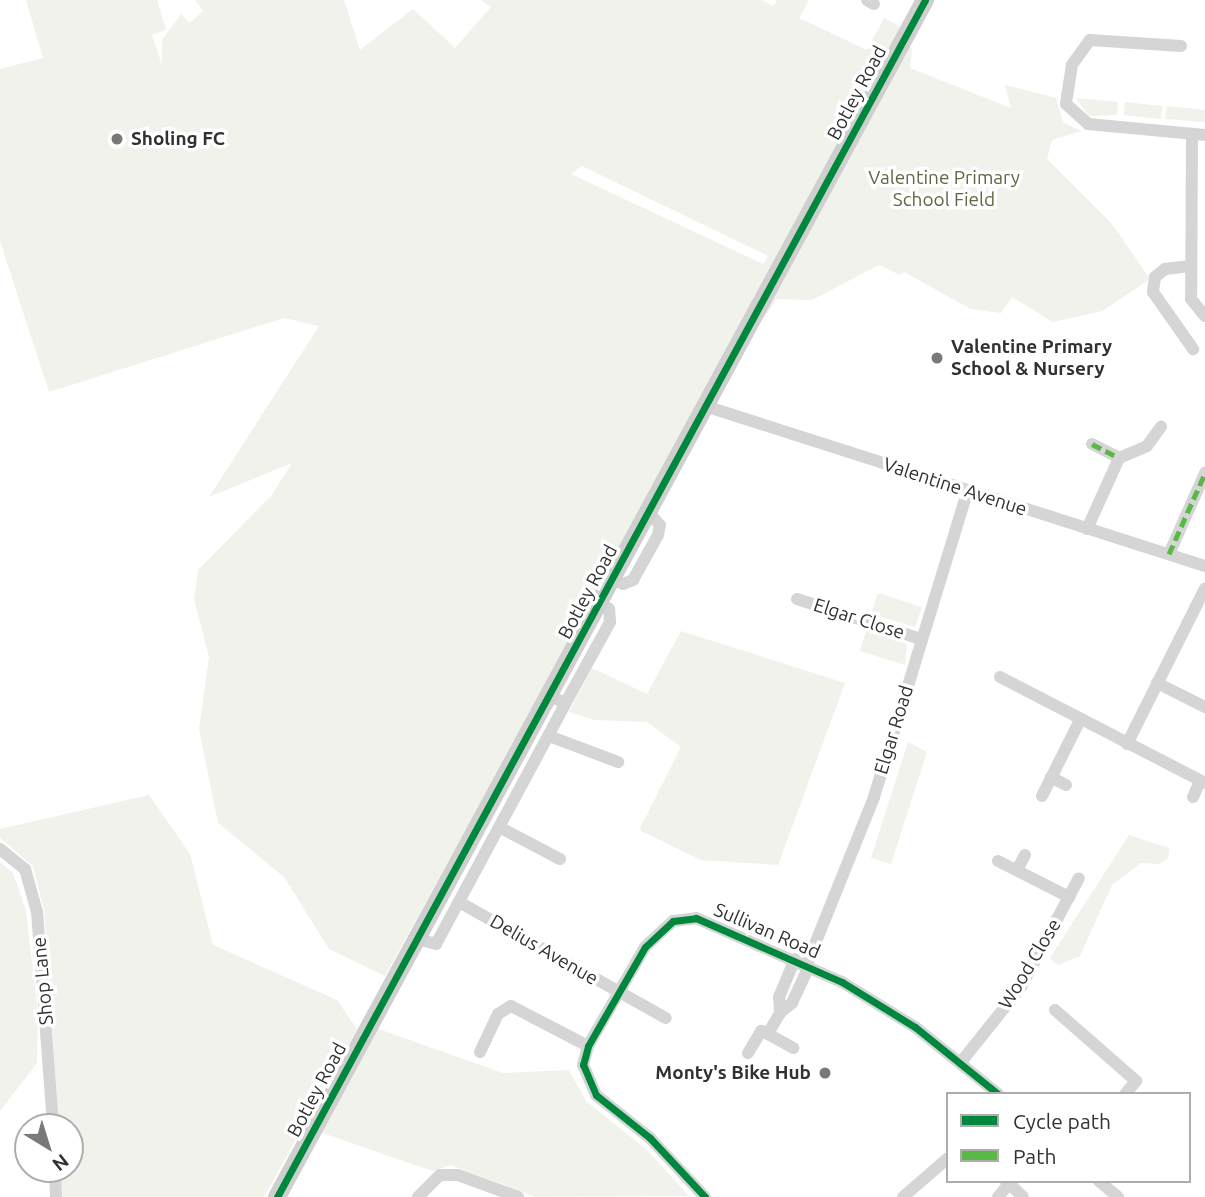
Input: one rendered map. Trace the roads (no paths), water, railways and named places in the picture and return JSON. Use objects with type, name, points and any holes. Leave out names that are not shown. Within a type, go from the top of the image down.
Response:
[{"type":"main road","name":"Botley Road","points":[[277,1197],[414,938],[600,603],[925,0]]},
{"type":"street","points":[[1181,46],[1090,40],[1072,65],[1066,104],[1088,124],[1198,134],[1191,299],[1205,316]]},
{"type":"street","points":[[1191,265],[1165,269],[1155,278],[1153,292],[1193,349]]},
{"type":"street","name":"Valentine Avenue","points":[[705,407],[1205,566]]},
{"type":"street","points":[[1087,529],[1119,458],[1147,446],[1161,427]]},
{"type":"street","points":[[1092,444],[1119,458]]},
{"type":"street","points":[[1169,554],[1205,472]]},
{"type":"street","name":"Elgar Road","points":[[748,1053],[761,1031],[768,1034],[780,1013],[792,1003],[804,963],[874,797],[967,492]]},
{"type":"street","points":[[1127,744],[1205,588]]},
{"type":"street","name":"Elgar Close","points":[[797,599],[920,639]]},
{"type":"street","points":[[414,938],[436,944],[610,622],[609,608],[600,603]]},
{"type":"street","points":[[1000,677],[1202,782],[1193,797]]},
{"type":"street","points":[[1157,683],[1205,707]]},
{"type":"street","points":[[549,694],[565,704]]},
{"type":"street","points":[[1042,796],[1080,720]]},
{"type":"street","points":[[549,736],[618,762]]},
{"type":"street","points":[[1051,777],[1066,785]]},
{"type":"street","points":[[499,827],[560,859]]},
{"type":"street","name":"Shop Lane","points":[[0,849],[25,869],[37,912],[52,1113]]},
{"type":"street","points":[[1017,870],[1025,855]]},
{"type":"street","points":[[459,857],[478,866]]},
{"type":"street","name":"Wood Close","points":[[998,861],[1069,897]]},
{"type":"street","name":"Wood Close","points":[[961,1062],[1021,987],[1079,878]]},
{"type":"street","name":"Delius Avenue","points":[[458,902],[666,1018]]},
{"type":"street","name":"Sullivan Road","points":[[587,1046],[653,936],[684,917],[804,963],[880,1004],[961,1062],[996,1092]]},
{"type":"street","points":[[480,1052],[498,1014],[511,1006],[587,1046],[584,1075],[596,1095],[650,1138],[705,1197]]},
{"type":"street","points":[[1055,1010],[1136,1081],[1127,1092]]},
{"type":"street","points":[[768,1034],[793,1048]]},
{"type":"street","points":[[903,1197],[946,1160]]},
{"type":"street","points":[[418,1197],[440,1175],[458,1175],[518,1197]]},
{"type":"street","points":[[998,1197],[1007,1183],[1023,1197]]},
{"type":"street","points":[[1101,1183],[1118,1197]]},
{"type":"place","name":"Sholing FC","points":[[117,139]]},
{"type":"place","name":"Valentine Primary School & Nursery","points":[[937,358]]},
{"type":"place","name":"Monty's Bike Hub","points":[[825,1073]]},
{"type":"park label","name":"Valentine Primary School Field","points":[[944,189]]}]
